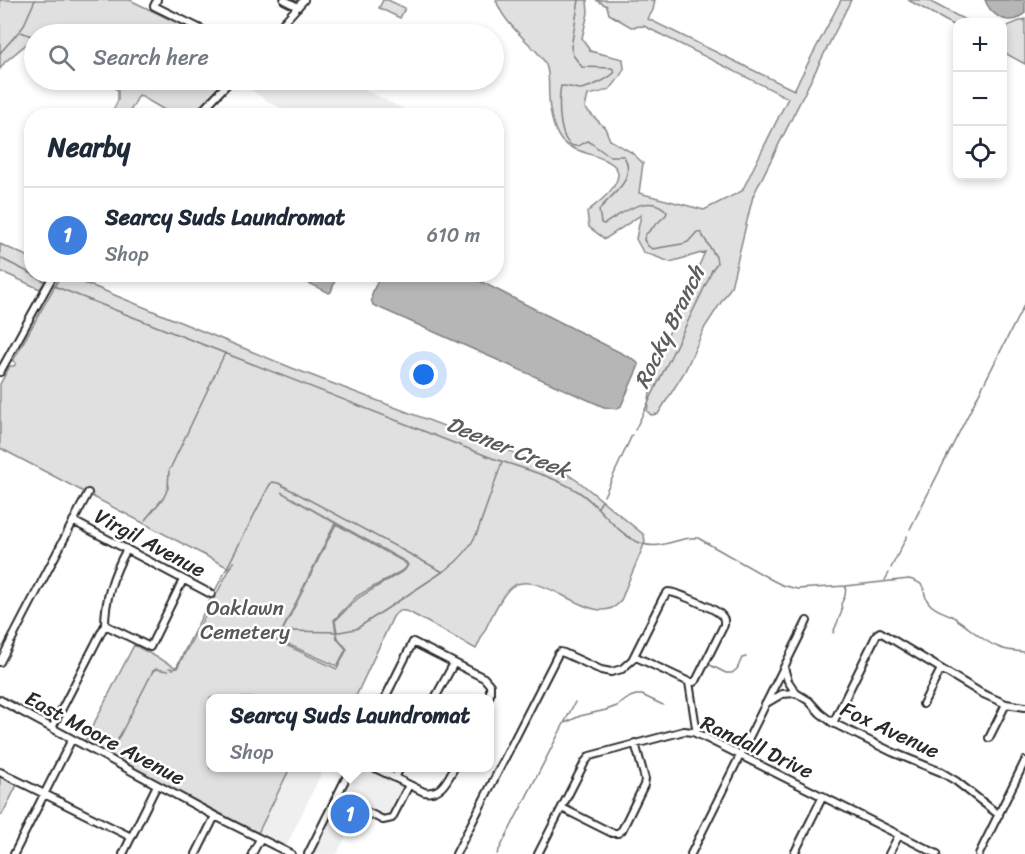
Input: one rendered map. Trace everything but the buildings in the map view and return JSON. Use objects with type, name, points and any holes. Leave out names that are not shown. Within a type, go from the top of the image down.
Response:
[{"type":"street","points":[[284,0],[298,7]]},
{"type":"street","points":[[282,24],[304,0]]},
{"type":"street","points":[[155,3],[193,24]]},
{"type":"street","points":[[205,108],[222,90]]},
{"type":"street","points":[[0,372],[50,282]]},
{"type":"street","points":[[0,662],[88,493]]},
{"type":"street","name":"Virgil Avenue","points":[[74,521],[211,594]]},
{"type":"street","points":[[52,728],[105,625],[110,590],[117,568],[127,549]]},
{"type":"street","points":[[105,625],[150,647],[183,580]]},
{"type":"street","points":[[456,854],[560,652],[601,670],[611,672],[622,669],[634,656],[668,592],[676,593],[724,617],[724,625],[694,682],[689,682],[634,656]]},
{"type":"street","points":[[691,854],[807,621]]},
{"type":"street","points":[[833,723],[880,632],[981,693],[1006,704],[1025,707]]},
{"type":"street","points":[[387,694],[413,642],[484,678],[490,686],[490,694]]},
{"type":"street","points":[[438,694],[454,663]]},
{"type":"street","points":[[765,704],[782,694],[796,693],[788,681],[784,667]]},
{"type":"street","points":[[923,704],[941,669]]},
{"type":"street","points":[[689,682],[697,734]]},
{"type":"street","name":"Fox Avenue","points":[[796,693],[809,701],[833,723],[892,753],[956,780],[999,815]]},
{"type":"street","name":"East Moore Avenue","points":[[0,700],[215,816],[291,854]]},
{"type":"street","points":[[989,738],[1006,704]]},
{"type":"street","name":"Randall Drive","points":[[538,854],[590,756],[684,731],[697,734],[937,854]]},
{"type":"street","points":[[14,854],[72,739]]},
{"type":"street","points":[[561,808],[612,833],[622,830],[645,779],[635,743]]},
{"type":"street","points":[[979,854],[1025,761]]},
{"type":"street","points":[[0,772],[131,837]]},
{"type":"street","points":[[308,854],[349,772]]},
{"type":"street","points":[[383,772],[424,792],[435,792],[445,784],[452,772]]},
{"type":"street","points":[[395,778],[398,772]]},
{"type":"street","points":[[123,854],[157,785]]},
{"type":"street","points":[[361,809],[383,820],[392,818],[410,785]]},
{"type":"street","points":[[794,854],[823,796]]},
{"type":"street","points":[[196,854],[215,816]]},
{"type":"street","points":[[889,854],[899,835]]},
{"type":"street","points":[[252,854],[260,839]]},
{"type":"shaded area","points":[[985,0],[1025,0],[1025,13],[1017,19],[1007,20],[1007,18],[997,16]]},
{"type":"shaded area","points":[[252,90],[365,90],[402,108],[281,108]]},
{"type":"shaded area","points":[[306,282],[335,282],[329,293]]},
{"type":"shaded area","points":[[377,282],[482,282],[635,360],[639,365],[621,406],[617,409],[604,407],[373,305],[372,293]]},
{"type":"shaded area","points":[[288,772],[322,772],[286,847],[258,833]]},
{"type":"shaded area","points":[[352,772],[377,772],[406,786],[391,815],[385,817],[361,805],[337,854],[311,854]]},
{"type":"green space","points":[[0,0],[130,0],[179,24],[24,24],[24,46],[0,69]]},
{"type":"green space","points":[[383,0],[405,8],[400,18],[379,8]]},
{"type":"green space","points":[[496,0],[587,0],[588,13],[582,38],[590,51],[623,59],[624,69],[610,88],[588,95],[585,108],[605,128],[610,140],[631,152],[643,163],[639,193],[704,210],[742,191],[788,98],[644,26],[631,27],[609,14],[607,6],[596,0],[655,0],[648,19],[794,90],[841,0],[851,0],[753,196],[731,287],[705,327],[685,371],[658,414],[651,415],[647,411],[656,362],[705,252],[670,262],[643,252],[636,239],[641,215],[605,239],[589,227],[587,212],[615,185],[618,174],[616,168],[603,159],[575,149],[561,140],[551,113],[546,65],[538,53],[514,29]]},
{"type":"green space","points":[[908,0],[927,0],[961,18],[953,18],[953,25]]},
{"type":"green space","points":[[1025,19],[1025,64],[1007,54],[1007,26]]},
{"type":"green space","points":[[118,90],[218,90],[201,108],[161,108],[139,95],[132,108],[114,108],[118,100]]},
{"type":"green space","points":[[0,244],[24,255],[24,282],[0,271]]},
{"type":"green space","points":[[24,282],[44,282],[40,289]]},
{"type":"green space","name":"Oaklawn Cemetery","points":[[57,282],[81,282],[292,368],[564,472],[644,535],[645,542],[620,602],[609,609],[597,610],[540,585],[526,583],[513,586],[503,596],[476,649],[411,613],[400,611],[393,617],[357,694],[206,694],[206,772],[288,772],[258,833],[84,743],[134,645],[177,668],[234,561],[229,568],[0,448],[0,384],[10,366],[16,363],[13,361]],"holes":[[[281,492],[406,562],[408,565],[405,570],[358,598],[335,621],[338,638],[347,649],[337,669],[277,641],[335,523]]]},
{"type":"green space","points":[[336,524],[407,565],[405,569],[357,596],[334,620],[337,639],[346,649],[337,666],[278,640]]},
{"type":"green space","points":[[0,774],[18,783],[2,815],[0,814]]},
{"type":"waterway","points":[[24,24],[35,0]]},
{"type":"waterway","name":"Rocky Branch","points":[[579,0],[571,47],[573,55],[582,67],[612,68],[615,72],[604,80],[584,88],[561,86],[562,129],[569,143],[574,146],[588,141],[609,156],[624,156],[627,165],[625,180],[599,210],[601,223],[604,224],[636,206],[644,204],[660,206],[667,212],[645,235],[644,240],[648,246],[652,249],[682,244],[688,242],[697,232],[701,233],[716,257],[717,263],[635,430]]},
{"type":"waterway","points":[[0,53],[24,25]]},
{"type":"waterway","name":"Deener Creek","points":[[0,258],[24,270]]},
{"type":"waterway","name":"Deener Creek","points":[[54,286],[492,458],[559,481],[579,492],[617,528],[633,540],[643,544],[657,545],[698,538],[772,580],[797,589],[909,579],[921,584],[927,601],[933,607],[955,618],[987,641],[1004,649],[1025,652]]},
{"type":"waterway","points":[[910,529],[1025,303]]},
{"type":"waterway","points":[[170,469],[225,353]]},
{"type":"waterway","name":"Rocky Branch","points":[[604,496],[632,435]]},
{"type":"waterway","points":[[245,638],[287,631],[339,632],[356,629],[447,569],[461,557],[477,533],[502,462]]},
{"type":"waterway","points":[[145,520],[164,497],[168,488],[169,471]]},
{"type":"waterway","points":[[215,591],[272,482],[278,483],[443,572]]},
{"type":"waterway","name":"Deener Creek","points":[[598,507],[602,501]]},
{"type":"waterway","points":[[891,568],[907,536]]},
{"type":"waterway","points":[[885,580],[889,573]]},
{"type":"waterway","points":[[833,633],[842,611],[841,604],[846,586]]},
{"type":"waterway","points":[[169,668],[176,668],[211,598]]},
{"type":"waterway","points":[[708,664],[726,673],[732,673],[737,669],[742,658],[746,657]]},
{"type":"waterway","points":[[112,751],[153,671],[156,669],[168,671]]},
{"type":"waterway","points":[[565,723],[580,716],[617,706],[636,695],[642,695],[663,705]]},
{"type":"waterway","points":[[497,854],[575,702]]},
{"type":"place","name":"Searcy Suds Laundromat","points":[[350,814]]}]
